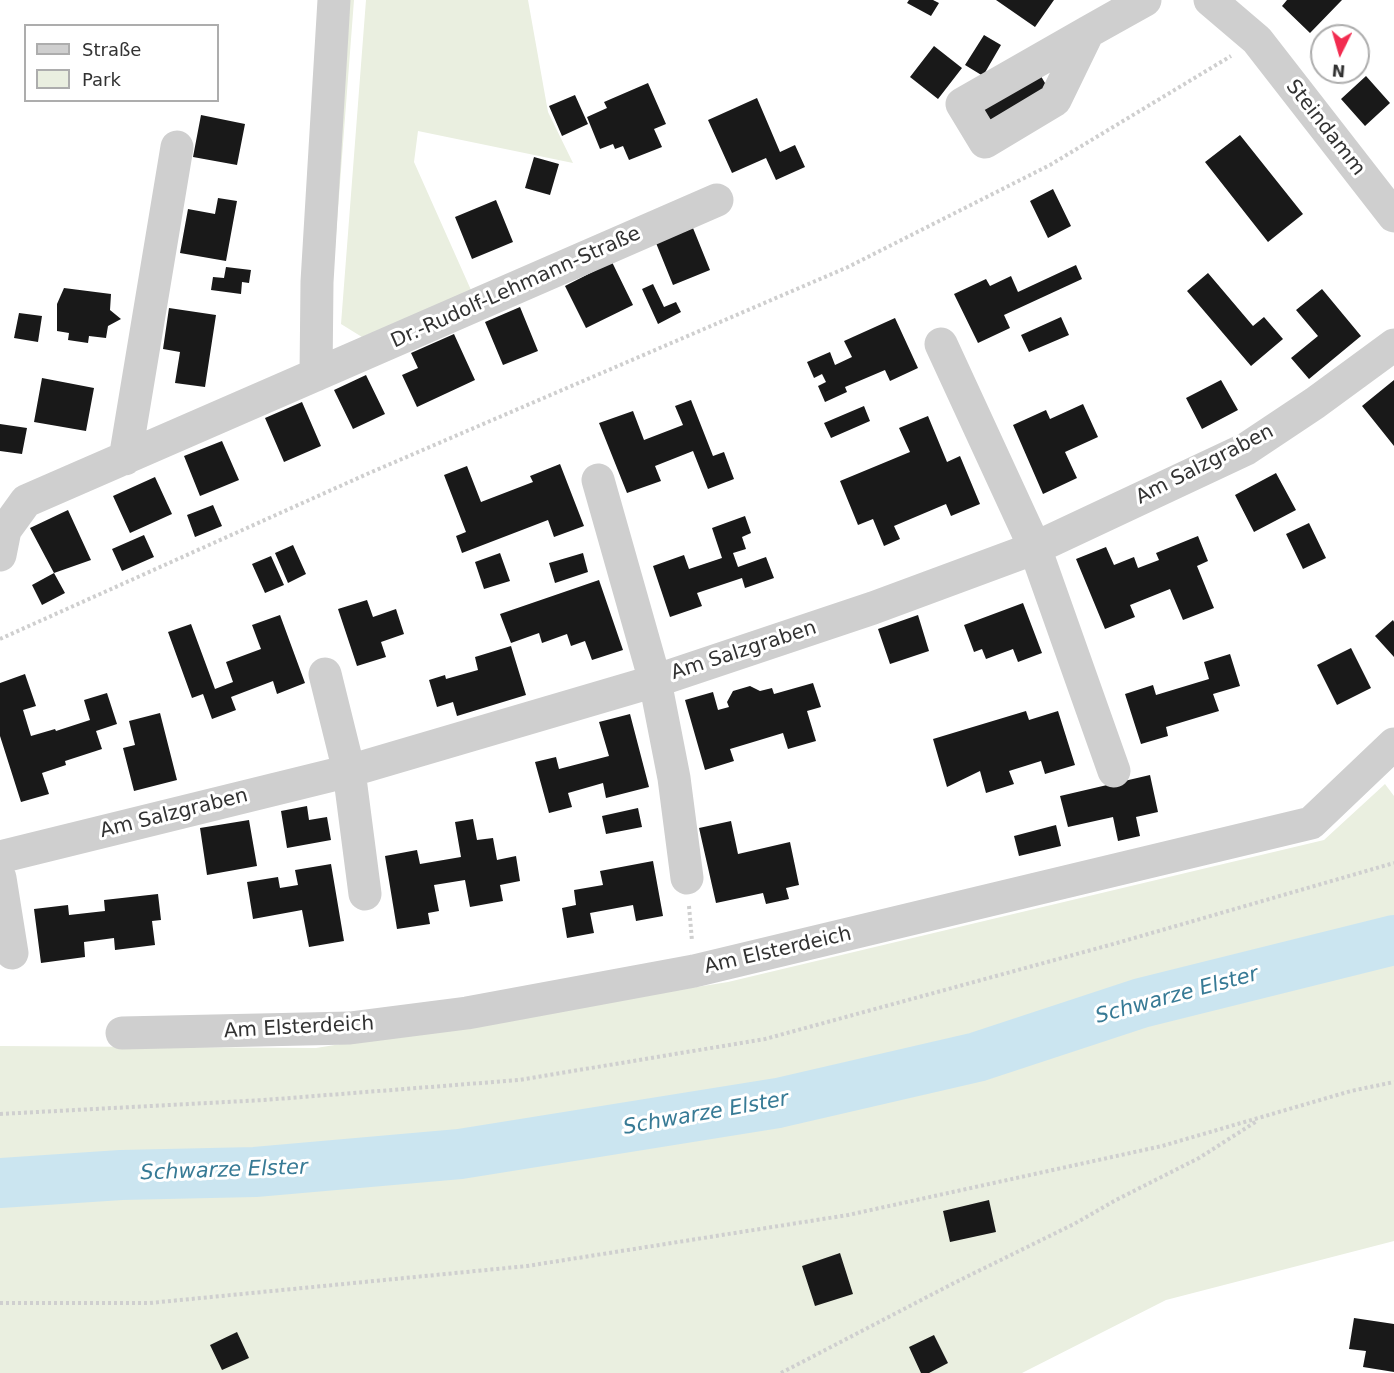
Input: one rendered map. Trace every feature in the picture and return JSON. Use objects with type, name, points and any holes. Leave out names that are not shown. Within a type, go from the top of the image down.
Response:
[{"type":"street","points":[[316,375],[317,282],[334,0]]},
{"type":"street","points":[[1088,32],[1145,0]]},
{"type":"street","name":"Steindamm","points":[[1210,0],[1257,40],[1394,216]]},
{"type":"street","points":[[125,459],[177,147]]},
{"type":"street","name":"Dr.-Rudolf-Lehmann-Straße","points":[[0,555],[5,530],[26,501],[717,200]]},
{"type":"street","points":[[940,344],[1035,548],[1114,771]]},
{"type":"street","name":"Am Salzgraben","points":[[0,857],[348,771],[655,681],[873,608],[1035,548],[1246,449],[1315,403],[1394,345]]},
{"type":"street","name":"Am Salzgraben","points":[[598,480],[655,681],[674,778],[687,878]]},
{"type":"street","points":[[325,674],[348,771],[365,894]]},
{"type":"street","name":"Am Elsterdeich","points":[[122,1033],[350,1028],[467,1013],[694,971],[1311,824],[1394,744]]},
{"type":"street","points":[[0,878],[12,953]]},
{"type":"path","points":[[0,639],[367,474],[848,267],[1050,165],[1257,40]]},
{"type":"path","points":[[0,634],[9,635]]},
{"type":"path","points":[[0,1114],[264,1100],[519,1080],[765,1040],[1117,943],[1394,863]]},
{"type":"path","points":[[687,878],[694,971]]},
{"type":"path","points":[[0,1303],[150,1303],[527,1266],[848,1215],[1162,1146],[1351,1091],[1394,1082]]},
{"type":"path","points":[[781,1373],[1199,1158],[1263,1118]]},
{"type":"green space","points":[[346,0],[354,0],[330,314]]},
{"type":"green space","points":[[366,0],[528,0],[548,112],[573,163],[418,131],[414,162],[471,290],[362,337],[341,324]]},
{"type":"green space","points":[[1385,784],[1394,796],[1394,1241],[1166,1300],[1022,1373],[0,1373],[0,1046],[316,1048],[728,982],[1324,840]]},
{"type":"building","points":[[909,0],[933,0],[939,3],[931,16],[907,3]]},
{"type":"building","points":[[996,0],[1054,0],[1035,27]]},
{"type":"building","points":[[1287,0],[1342,0],[1319,24],[1310,24],[1310,33],[1282,6]]},
{"type":"building","points":[[984,35],[1001,45],[983,76],[965,65]]},
{"type":"building","points":[[934,46],[962,68],[938,99],[910,77]]},
{"type":"building","points":[[1035,66],[1052,95],[991,132],[973,102]]},
{"type":"building","points":[[1370,80],[1390,103],[1365,126],[1341,99],[1357,84],[1370,84]]},
{"type":"building","points":[[648,83],[666,124],[654,129],[662,147],[629,160],[623,146],[615,149],[613,144],[600,149],[587,117],[607,108],[604,102]]},
{"type":"building","points":[[575,95],[588,124],[562,136],[549,106]]},
{"type":"building","points":[[757,98],[780,152],[795,145],[805,167],[776,180],[766,158],[732,173],[708,120]]},
{"type":"building","points":[[201,115],[245,124],[237,165],[193,157]]},
{"type":"building","points":[[1240,135],[1303,214],[1268,242],[1205,162]]},
{"type":"building","points":[[534,157],[559,164],[550,195],[525,188]]},
{"type":"building","points":[[1053,189],[1071,226],[1048,238],[1030,201]]},
{"type":"building","points":[[218,198],[237,201],[226,261],[180,253],[188,209],[215,214]]},
{"type":"building","points":[[496,200],[513,242],[472,259],[455,217]]},
{"type":"building","points":[[693,228],[710,270],[673,285],[656,243]]},
{"type":"building","points":[[612,262],[633,305],[586,328],[565,286]]},
{"type":"building","points":[[1076,265],[1082,279],[1004,315],[1010,328],[978,343],[954,294],[986,279],[990,286],[1011,276],[1018,292]]},
{"type":"building","points":[[226,267],[251,270],[249,283],[242,282],[241,294],[211,290],[213,277],[224,278]]},
{"type":"building","points":[[1208,273],[1253,326],[1264,317],[1283,339],[1251,366],[1187,291]]},
{"type":"building","points":[[653,284],[664,307],[676,302],[681,312],[658,324],[642,289]]},
{"type":"building","points":[[64,288],[111,294],[110,310],[121,319],[108,326],[106,338],[89,336],[88,343],[68,340],[69,333],[57,331],[57,304]]},
{"type":"building","points":[[1322,289],[1361,336],[1309,379],[1291,358],[1318,336],[1296,310]]},
{"type":"building","points":[[520,307],[538,351],[503,365],[485,322]]},
{"type":"building","points":[[169,308],[216,315],[205,387],[175,383],[180,352],[163,349]]},
{"type":"building","points":[[19,313],[42,316],[38,342],[14,338]]},
{"type":"building","points":[[1061,317],[1069,335],[1029,352],[1021,335]]},
{"type":"building","points":[[895,318],[918,368],[890,381],[885,370],[845,387],[847,392],[825,402],[818,386],[826,382],[822,374],[814,378],[807,362],[830,352],[835,365],[852,357],[844,341]]},
{"type":"building","points":[[454,334],[475,380],[417,407],[402,375],[418,368],[411,353]]},
{"type":"building","points":[[366,375],[385,414],[353,429],[334,390]]},
{"type":"building","points":[[42,378],[94,388],[86,431],[34,422]]},
{"type":"building","points":[[1221,380],[1238,410],[1202,429],[1186,398]]},
{"type":"building","points":[[1394,380],[1394,446],[1362,406]]},
{"type":"building","points":[[691,400],[713,456],[724,452],[734,479],[708,489],[693,451],[655,466],[661,481],[627,493],[599,423],[633,411],[644,440],[683,425],[675,406]]},
{"type":"building","points":[[302,402],[321,446],[284,462],[265,418]]},
{"type":"building","points":[[1083,404],[1098,437],[1065,452],[1077,478],[1043,494],[1013,425],[1046,410],[1050,419]]},
{"type":"building","points":[[864,406],[870,421],[831,438],[824,423]]},
{"type":"building","points":[[928,416],[947,462],[960,456],[980,504],[951,516],[946,504],[894,526],[900,539],[884,546],[873,519],[858,525],[840,481],[910,452],[899,428]]},
{"type":"building","points":[[0,424],[27,428],[22,454],[0,451]]},
{"type":"building","points":[[222,441],[239,480],[200,496],[184,456]]},
{"type":"building","points":[[560,464],[584,526],[554,537],[548,520],[462,553],[456,536],[466,532],[444,475],[467,466],[481,502],[533,482],[530,476]]},
{"type":"building","points":[[1276,473],[1296,510],[1254,532],[1235,495]]},
{"type":"building","points":[[155,477],[172,514],[130,533],[113,496]]},
{"type":"building","points":[[213,505],[222,526],[195,537],[187,515]]},
{"type":"building","points":[[68,510],[91,560],[54,573],[30,528]]},
{"type":"building","points":[[745,516],[751,533],[742,537],[746,549],[733,553],[738,567],[766,557],[774,578],[745,588],[742,578],[697,593],[702,606],[670,617],[653,566],[684,555],[689,569],[722,558],[712,528]]},
{"type":"building","points":[[1309,523],[1326,558],[1303,569],[1286,534]]},
{"type":"building","points":[[144,535],[154,557],[122,571],[112,549]]},
{"type":"building","points":[[1198,536],[1208,561],[1197,566],[1214,608],[1183,620],[1170,589],[1130,605],[1135,617],[1105,629],[1076,559],[1106,547],[1114,565],[1134,557],[1138,568],[1159,560],[1156,553]]},
{"type":"building","points":[[293,545],[306,574],[288,583],[275,553]]},
{"type":"building","points":[[500,553],[510,581],[484,589],[475,562]]},
{"type":"building","points":[[583,553],[588,572],[555,583],[549,563]]},
{"type":"building","points":[[271,556],[284,585],[265,593],[252,564]]},
{"type":"building","points":[[54,573],[65,593],[42,605],[32,585]]},
{"type":"building","points":[[599,580],[623,650],[592,660],[585,641],[571,646],[567,634],[542,643],[539,633],[511,643],[500,614]]},
{"type":"building","points":[[367,600],[373,617],[396,609],[404,634],[381,642],[386,657],[357,666],[338,609]]},
{"type":"building","points":[[1023,603],[1042,653],[1018,662],[1013,649],[986,659],[982,649],[974,652],[964,625]]},
{"type":"building","points":[[280,615],[305,683],[277,694],[273,681],[231,697],[236,710],[212,719],[203,694],[192,698],[168,632],[191,624],[215,689],[233,682],[226,662],[261,649],[252,625]]},
{"type":"building","points":[[918,615],[929,651],[890,664],[878,629]]},
{"type":"building","points":[[1393,620],[1394,622],[1394,657],[1375,636]]},
{"type":"building","points":[[511,646],[526,695],[457,716],[453,702],[437,707],[429,680],[445,675],[446,679],[478,670],[475,657]]},
{"type":"building","points":[[1351,648],[1371,688],[1337,705],[1317,665]]},
{"type":"building","points":[[1230,654],[1240,686],[1213,694],[1219,711],[1166,727],[1168,736],[1141,744],[1125,694],[1153,685],[1156,695],[1209,679],[1204,662]]},
{"type":"building","points":[[25,674],[36,706],[23,710],[31,736],[90,720],[84,700],[107,693],[117,724],[96,731],[102,749],[65,761],[66,765],[42,773],[49,794],[21,802],[0,736],[0,683]]},
{"type":"building","points":[[813,683],[821,707],[807,711],[816,741],[788,749],[783,733],[730,749],[734,761],[705,770],[685,700],[713,692],[718,710],[729,707],[727,702],[733,691],[750,686],[760,691],[772,688],[774,694]]},
{"type":"building","points":[[1026,711],[1029,720],[1058,711],[1075,765],[1045,774],[1041,761],[1009,771],[1014,784],[986,793],[980,771],[947,787],[933,739]]},
{"type":"building","points":[[160,713],[177,780],[134,791],[123,748],[135,745],[129,721]]},
{"type":"building","points":[[630,714],[649,787],[606,798],[603,783],[568,793],[572,807],[549,813],[535,762],[556,757],[559,769],[609,756],[599,722]]},
{"type":"building","points":[[1150,775],[1158,812],[1136,817],[1140,836],[1118,841],[1113,817],[1068,827],[1060,796]]},
{"type":"building","points":[[307,806],[309,820],[327,817],[331,840],[287,848],[281,811]]},
{"type":"building","points":[[638,808],[642,827],[606,834],[602,816]]},
{"type":"building","points":[[473,819],[477,840],[493,838],[497,860],[516,856],[520,881],[500,885],[503,901],[470,907],[465,880],[434,885],[439,911],[428,913],[430,924],[397,929],[385,856],[417,850],[420,864],[461,857],[455,822]]},
{"type":"building","points":[[249,820],[257,866],[207,875],[200,828]]},
{"type":"building","points":[[731,821],[738,854],[790,842],[799,885],[786,888],[789,899],[766,904],[763,893],[716,903],[699,828]]},
{"type":"building","points":[[1056,825],[1061,846],[1019,856],[1014,836]]},
{"type":"building","points":[[653,861],[663,916],[636,921],[633,905],[590,913],[594,933],[567,938],[562,908],[576,905],[574,890],[603,885],[600,871]]},
{"type":"building","points":[[331,864],[344,941],[309,947],[302,910],[253,919],[247,882],[278,877],[280,888],[298,885],[295,870]]},
{"type":"building","points":[[158,894],[161,920],[152,921],[155,945],[115,950],[114,938],[84,942],[85,957],[41,963],[34,909],[68,905],[69,915],[105,911],[104,900]]},
{"type":"building","points":[[989,1200],[996,1232],[950,1242],[943,1211]]},
{"type":"building","points":[[840,1253],[853,1294],[815,1306],[802,1266]]},
{"type":"building","points":[[1354,1318],[1394,1324],[1394,1372],[1363,1367],[1366,1351],[1349,1349]]},
{"type":"building","points":[[237,1332],[249,1358],[222,1370],[210,1345]]},
{"type":"building","points":[[934,1335],[948,1363],[929,1373],[921,1373],[909,1347]]},
{"type":"waterway","name":"Schwarze Elster","points":[[0,1183],[121,1175],[255,1172],[460,1154],[778,1103],[977,1057],[1141,1003],[1394,940]]}]
